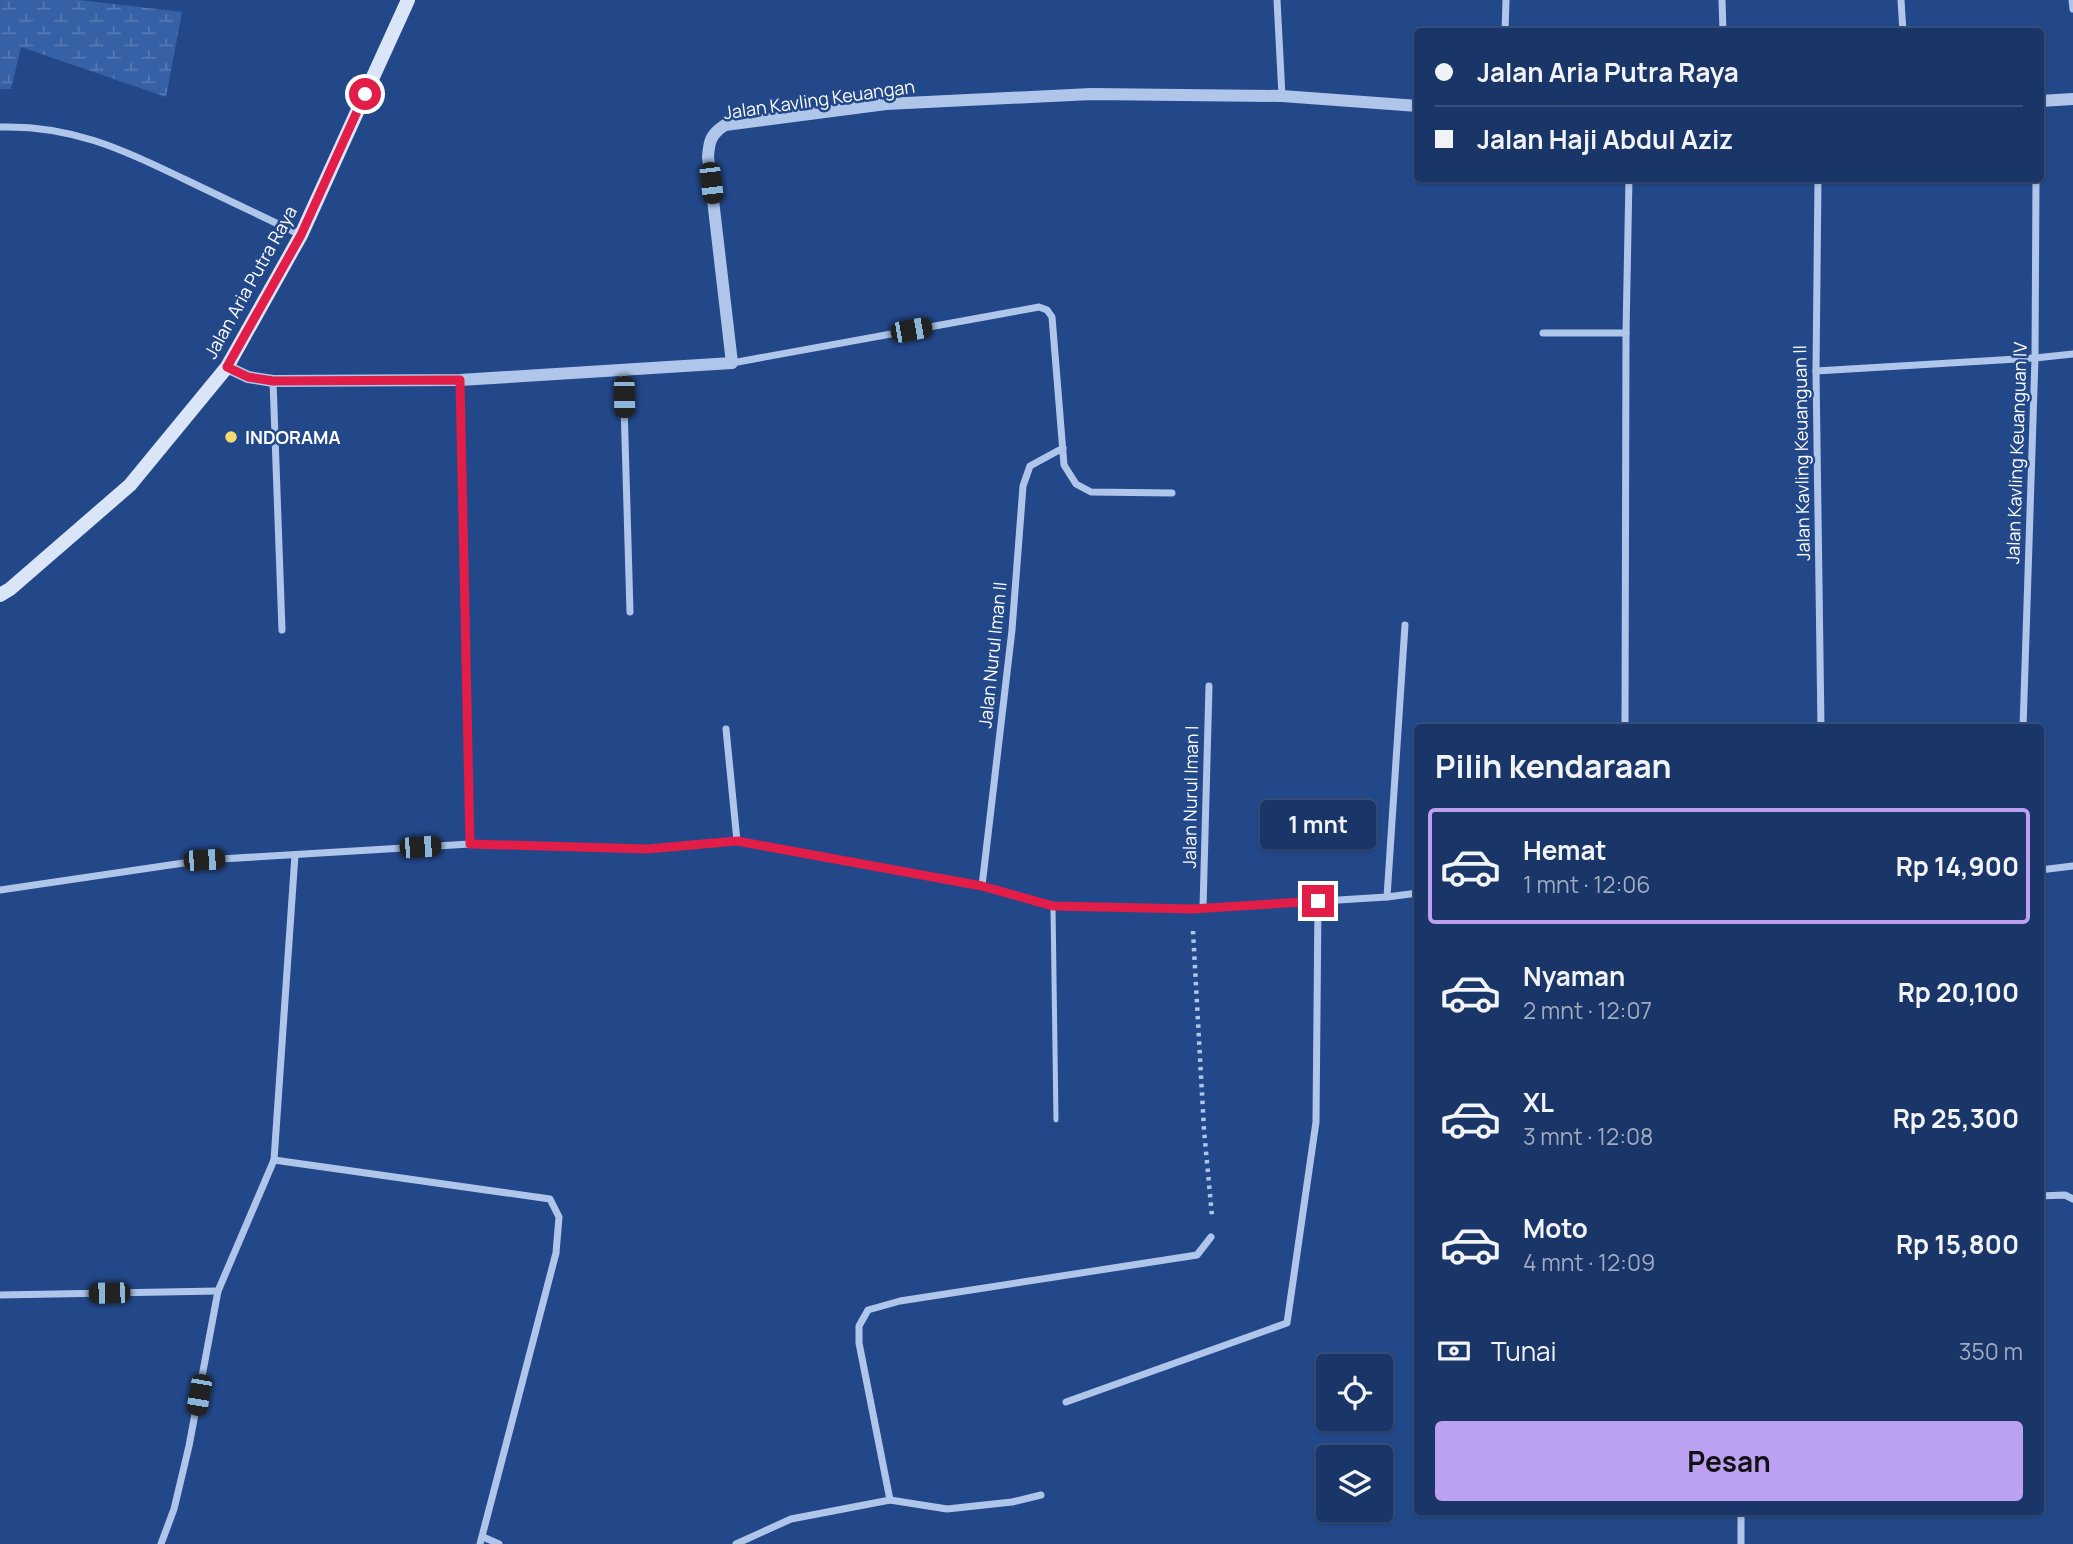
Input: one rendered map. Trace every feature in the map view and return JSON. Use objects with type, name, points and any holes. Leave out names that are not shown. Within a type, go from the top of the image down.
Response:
[{"type":"main road","name":"Jalan Aria Putra Raya","points":[[0,595],[130,485],[227,367],[301,235],[408,0]]},
{"type":"street","points":[[1277,0],[1282,96]]},
{"type":"street","points":[[1505,28],[1506,0]]},
{"type":"street","points":[[1722,0],[1723,28]]},
{"type":"street","points":[[1901,0],[1902,28]]},
{"type":"street","points":[[2073,0],[2073,9]]},
{"type":"street","name":"Jalan Kavling Keuangan","points":[[732,363],[708,157],[713,133],[725,125],[886,104],[1091,94],[1282,96],[1414,106]]},
{"type":"street","points":[[2044,101],[2073,99]]},
{"type":"street","points":[[0,127],[64,131],[112,145],[301,235]]},
{"type":"street","points":[[1625,724],[1629,182]]},
{"type":"street","name":"Jalan Kavling Keuanguan II","points":[[1818,182],[1815,371],[1821,724]]},
{"type":"street","name":"Jalan Kavling Keuanguan IV","points":[[2022,724],[2035,359],[2036,182]]},
{"type":"street","points":[[227,367],[248,377],[273,381],[460,380],[732,363],[1039,307],[1047,310],[1052,317],[1064,465],[1076,484],[1091,492],[1172,493]]},
{"type":"street","points":[[1543,333],[1626,333]]},
{"type":"street","points":[[1815,371],[2035,359],[2073,354]]},
{"type":"street","points":[[623,370],[630,612]]},
{"type":"street","points":[[460,380],[470,844]]},
{"type":"street","points":[[273,381],[282,630]]},
{"type":"street","name":"Jalan Nurul Iman II","points":[[982,886],[1012,631],[1023,486],[1030,466],[1063,448]]},
{"type":"street","points":[[1387,897],[1405,625]]},
{"type":"street","name":"Jalan Nurul Iman I","points":[[1203,908],[1209,686]]},
{"type":"street","points":[[726,729],[737,841]]},
{"type":"street","points":[[0,890],[204,860],[470,844],[647,849],[737,841],[982,886],[1053,906],[1192,909],[1414,894]]},
{"type":"street","points":[[161,1544],[174,1508],[189,1446],[218,1292],[274,1160],[295,855]]},
{"type":"street","points":[[2044,870],[2073,866]]},
{"type":"street","points":[[1066,1402],[1287,1323],[1316,1122],[1318,901]]},
{"type":"street","points":[[274,1160],[550,1199],[559,1217],[556,1253],[482,1541],[499,1544]]},
{"type":"street","points":[[2044,1196],[2065,1195],[2073,1199]]},
{"type":"street","points":[[890,1500],[859,1343],[859,1326],[869,1310],[900,1301],[1197,1255],[1211,1237]]},
{"type":"street","points":[[0,1295],[218,1292]]},
{"type":"street","points":[[736,1544],[791,1519],[890,1500],[947,1509],[1012,1502],[1041,1495]]},
{"type":"street","points":[[1741,1515],[1741,1544]]},
{"type":"lane","points":[[1053,906],[1056,1120]]},
{"type":"path","points":[[1192,909],[1205,1130],[1213,1205],[1211,1237]]},
{"type":"green space","points":[[0,0],[80,0],[182,12],[166,97],[21,47],[11,89],[0,89]]},
{"type":"place","name":"INDORAMA","points":[[231,437]]},
{"type":"route","points":[[365,94],[301,235],[227,367],[248,377],[273,381],[460,380],[470,844],[647,849],[737,841],[982,886],[1053,906],[1192,909],[1318,901]]}]
